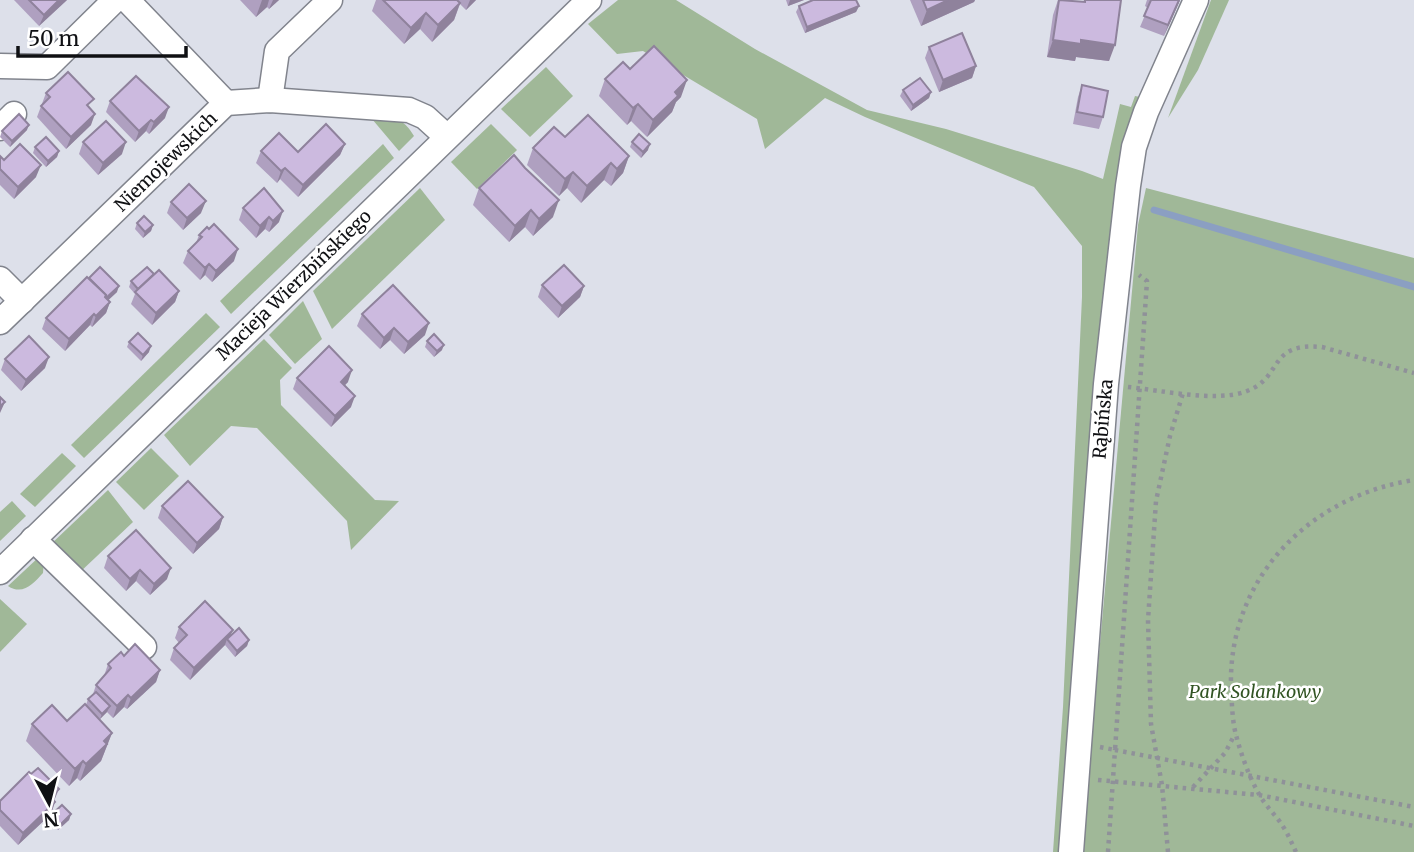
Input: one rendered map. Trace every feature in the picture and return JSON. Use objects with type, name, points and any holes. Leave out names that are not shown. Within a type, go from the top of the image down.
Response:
[{"type":"street","points":[[0,66],[47,67],[115,0]]},
{"type":"street","points":[[127,0],[226,103]]},
{"type":"street","points":[[270,100],[277,51],[330,0]]},
{"type":"street","name":"Macieja Wierzbińskiego","points":[[0,572],[589,0]]},
{"type":"street","name":"Rąbińska","points":[[1071,852],[1106,384],[1134,147],[1146,112],[1196,0]]},
{"type":"street","name":"Niemojewskich","points":[[0,322],[226,103],[270,100],[409,110],[425,117],[447,137]]},
{"type":"street","points":[[0,279],[22,302]]},
{"type":"street","points":[[33,539],[144,647]]},
{"type":"path","points":[[1108,852],[1142,388],[1147,282],[1119,259]]},
{"type":"path","points":[[1106,384],[1230,396],[1249,391],[1263,381],[1284,354],[1294,348],[1308,346],[1322,347],[1414,373]]},
{"type":"path","points":[[1168,852],[1162,785],[1151,724],[1148,620],[1155,514],[1170,436],[1183,393]]},
{"type":"path","points":[[1296,852],[1285,829],[1259,795],[1235,733],[1231,677],[1233,651],[1245,608],[1260,578],[1289,542],[1331,509],[1351,497],[1376,488],[1414,480]]},
{"type":"path","points":[[1192,788],[1225,753],[1235,733]]},
{"type":"path","points":[[1079,744],[1250,774],[1414,807]]},
{"type":"path","points":[[1076,778],[1259,795],[1414,826]]},
{"type":"green space","points":[[618,0],[676,0],[755,49],[867,110],[946,129],[1103,179],[1120,104],[1131,107],[1135,96],[1140,97],[1065,852],[1053,852],[1063,707],[1082,297],[1082,246],[1034,187],[825,98],[765,149],[757,119],[643,51],[617,54],[588,24]]},
{"type":"green space","points":[[1211,0],[1229,0],[1198,70],[1168,118]]},
{"type":"green space","points":[[546,67],[573,96],[530,137],[501,109]]},
{"type":"green space","points":[[372,119],[397,120],[414,136],[399,151]]},
{"type":"green space","points":[[491,124],[517,150],[477,189],[451,162]]},
{"type":"green space","points":[[383,144],[394,158],[231,314],[220,301]]},
{"type":"green space","points":[[420,188],[445,220],[332,329],[313,291]]},
{"type":"green space","name":"Park Solankowy","points":[[1146,188],[1414,258],[1414,852],[1084,852],[1089,765],[1138,225]]},
{"type":"green space","points":[[303,301],[322,339],[295,364],[269,335]]},
{"type":"green space","points":[[206,313],[220,327],[84,458],[71,445]]},
{"type":"green space","points":[[264,339],[292,368],[280,380],[281,405],[375,500],[399,501],[351,550],[347,521],[257,428],[231,426],[190,466],[164,435]]},
{"type":"green space","points":[[151,448],[179,476],[144,510],[116,482]]},
{"type":"green space","points":[[62,453],[76,466],[35,507],[20,494]]},
{"type":"green space","points":[[108,490],[133,522],[78,574],[50,545]]},
{"type":"green space","points":[[12,501],[26,516],[0,541],[0,512]]},
{"type":"green space","points":[[40,556],[44,560],[43,573],[36,581],[19,590],[8,586]]},
{"type":"green space","points":[[0,599],[27,624],[0,652]]},
{"type":"building","points":[[29,0],[59,0],[44,15]]},
{"type":"building","points":[[383,0],[457,0],[460,3],[438,25],[426,13],[411,28]]},
{"type":"building","points":[[813,0],[856,0],[859,6],[807,27],[799,6]]},
{"type":"building","points":[[923,0],[948,0],[927,10]]},
{"type":"building","points":[[1059,0],[1121,0],[1115,45],[1081,40],[1081,44],[1053,40]]},
{"type":"building","points":[[1151,0],[1179,0],[1168,25],[1144,16]]},
{"type":"building","points":[[962,33],[976,66],[943,80],[929,47]]},
{"type":"building","points":[[654,46],[687,80],[675,92],[678,96],[653,120],[638,104],[633,108],[605,79],[623,62],[630,69]]},
{"type":"building","points":[[68,72],[94,99],[87,105],[95,114],[71,137],[41,106],[50,97],[46,93]]},
{"type":"building","points":[[136,76],[169,107],[154,122],[151,120],[139,131],[110,101]]},
{"type":"building","points":[[920,78],[931,92],[913,105],[903,90]]},
{"type":"building","points":[[1082,85],[1108,91],[1103,117],[1077,112]]},
{"type":"building","points":[[19,114],[29,125],[12,141],[2,131]]},
{"type":"building","points":[[588,115],[629,156],[617,169],[611,163],[587,186],[573,172],[565,179],[533,148],[554,127],[565,137]]},
{"type":"building","points":[[106,121],[126,142],[103,163],[83,142]]},
{"type":"building","points":[[326,124],[345,144],[303,185],[285,168],[281,171],[261,151],[279,133],[298,152]]},
{"type":"building","points":[[639,134],[650,144],[643,152],[632,142]]},
{"type":"building","points":[[46,137],[59,151],[48,161],[35,147]]},
{"type":"building","points":[[20,144],[41,165],[18,187],[0,169],[0,156],[4,160]]},
{"type":"building","points":[[514,155],[559,200],[539,219],[531,210],[515,226],[479,188]]},
{"type":"building","points":[[189,184],[206,201],[187,218],[171,202]]},
{"type":"building","points":[[264,188],[283,211],[273,221],[269,217],[260,226],[243,208]]},
{"type":"building","points":[[144,216],[153,225],[145,232],[137,223]]},
{"type":"building","points":[[214,224],[238,249],[216,271],[209,264],[205,268],[188,251],[202,237],[199,235]]},
{"type":"building","points":[[564,265],[584,286],[562,306],[542,285]]},
{"type":"building","points":[[100,267],[119,286],[106,298],[89,278]]},
{"type":"building","points":[[147,267],[154,274],[138,289],[131,281]]},
{"type":"building","points":[[159,270],[179,291],[156,313],[135,292]]},
{"type":"building","points":[[87,277],[110,302],[69,339],[46,318]]},
{"type":"building","points":[[393,285],[429,323],[408,342],[394,328],[384,338],[362,314]]},
{"type":"building","points":[[138,333],[151,346],[143,355],[129,342]]},
{"type":"building","points":[[434,334],[444,345],[437,351],[427,341]]},
{"type":"building","points":[[29,336],[49,357],[26,380],[5,359]]},
{"type":"building","points":[[329,346],[352,370],[341,382],[355,396],[335,416],[297,378]]},
{"type":"building","points":[[188,481],[223,517],[197,543],[162,506]]},
{"type":"building","points":[[136,530],[171,568],[154,584],[140,570],[130,579],[108,556]]},
{"type":"building","points":[[205,601],[233,630],[194,668],[174,648],[187,635],[179,627]]},
{"type":"building","points":[[239,628],[249,640],[237,651],[227,639]]},
{"type":"building","points":[[135,644],[160,670],[131,698],[128,695],[117,706],[96,685],[111,668],[108,664],[121,652],[124,656]]},
{"type":"building","points":[[96,692],[110,706],[102,714],[88,699]]},
{"type":"building","points":[[85,704],[112,733],[104,741],[107,744],[86,764],[83,761],[75,769],[32,724],[52,705],[67,721]]},
{"type":"building","points":[[38,768],[59,789],[51,797],[55,802],[23,833],[0,810],[0,801],[29,772],[31,774]]},
{"type":"building","points":[[62,805],[71,814],[60,825],[51,815]]},
{"type":"waterway","points":[[1154,210],[1414,287]]}]
